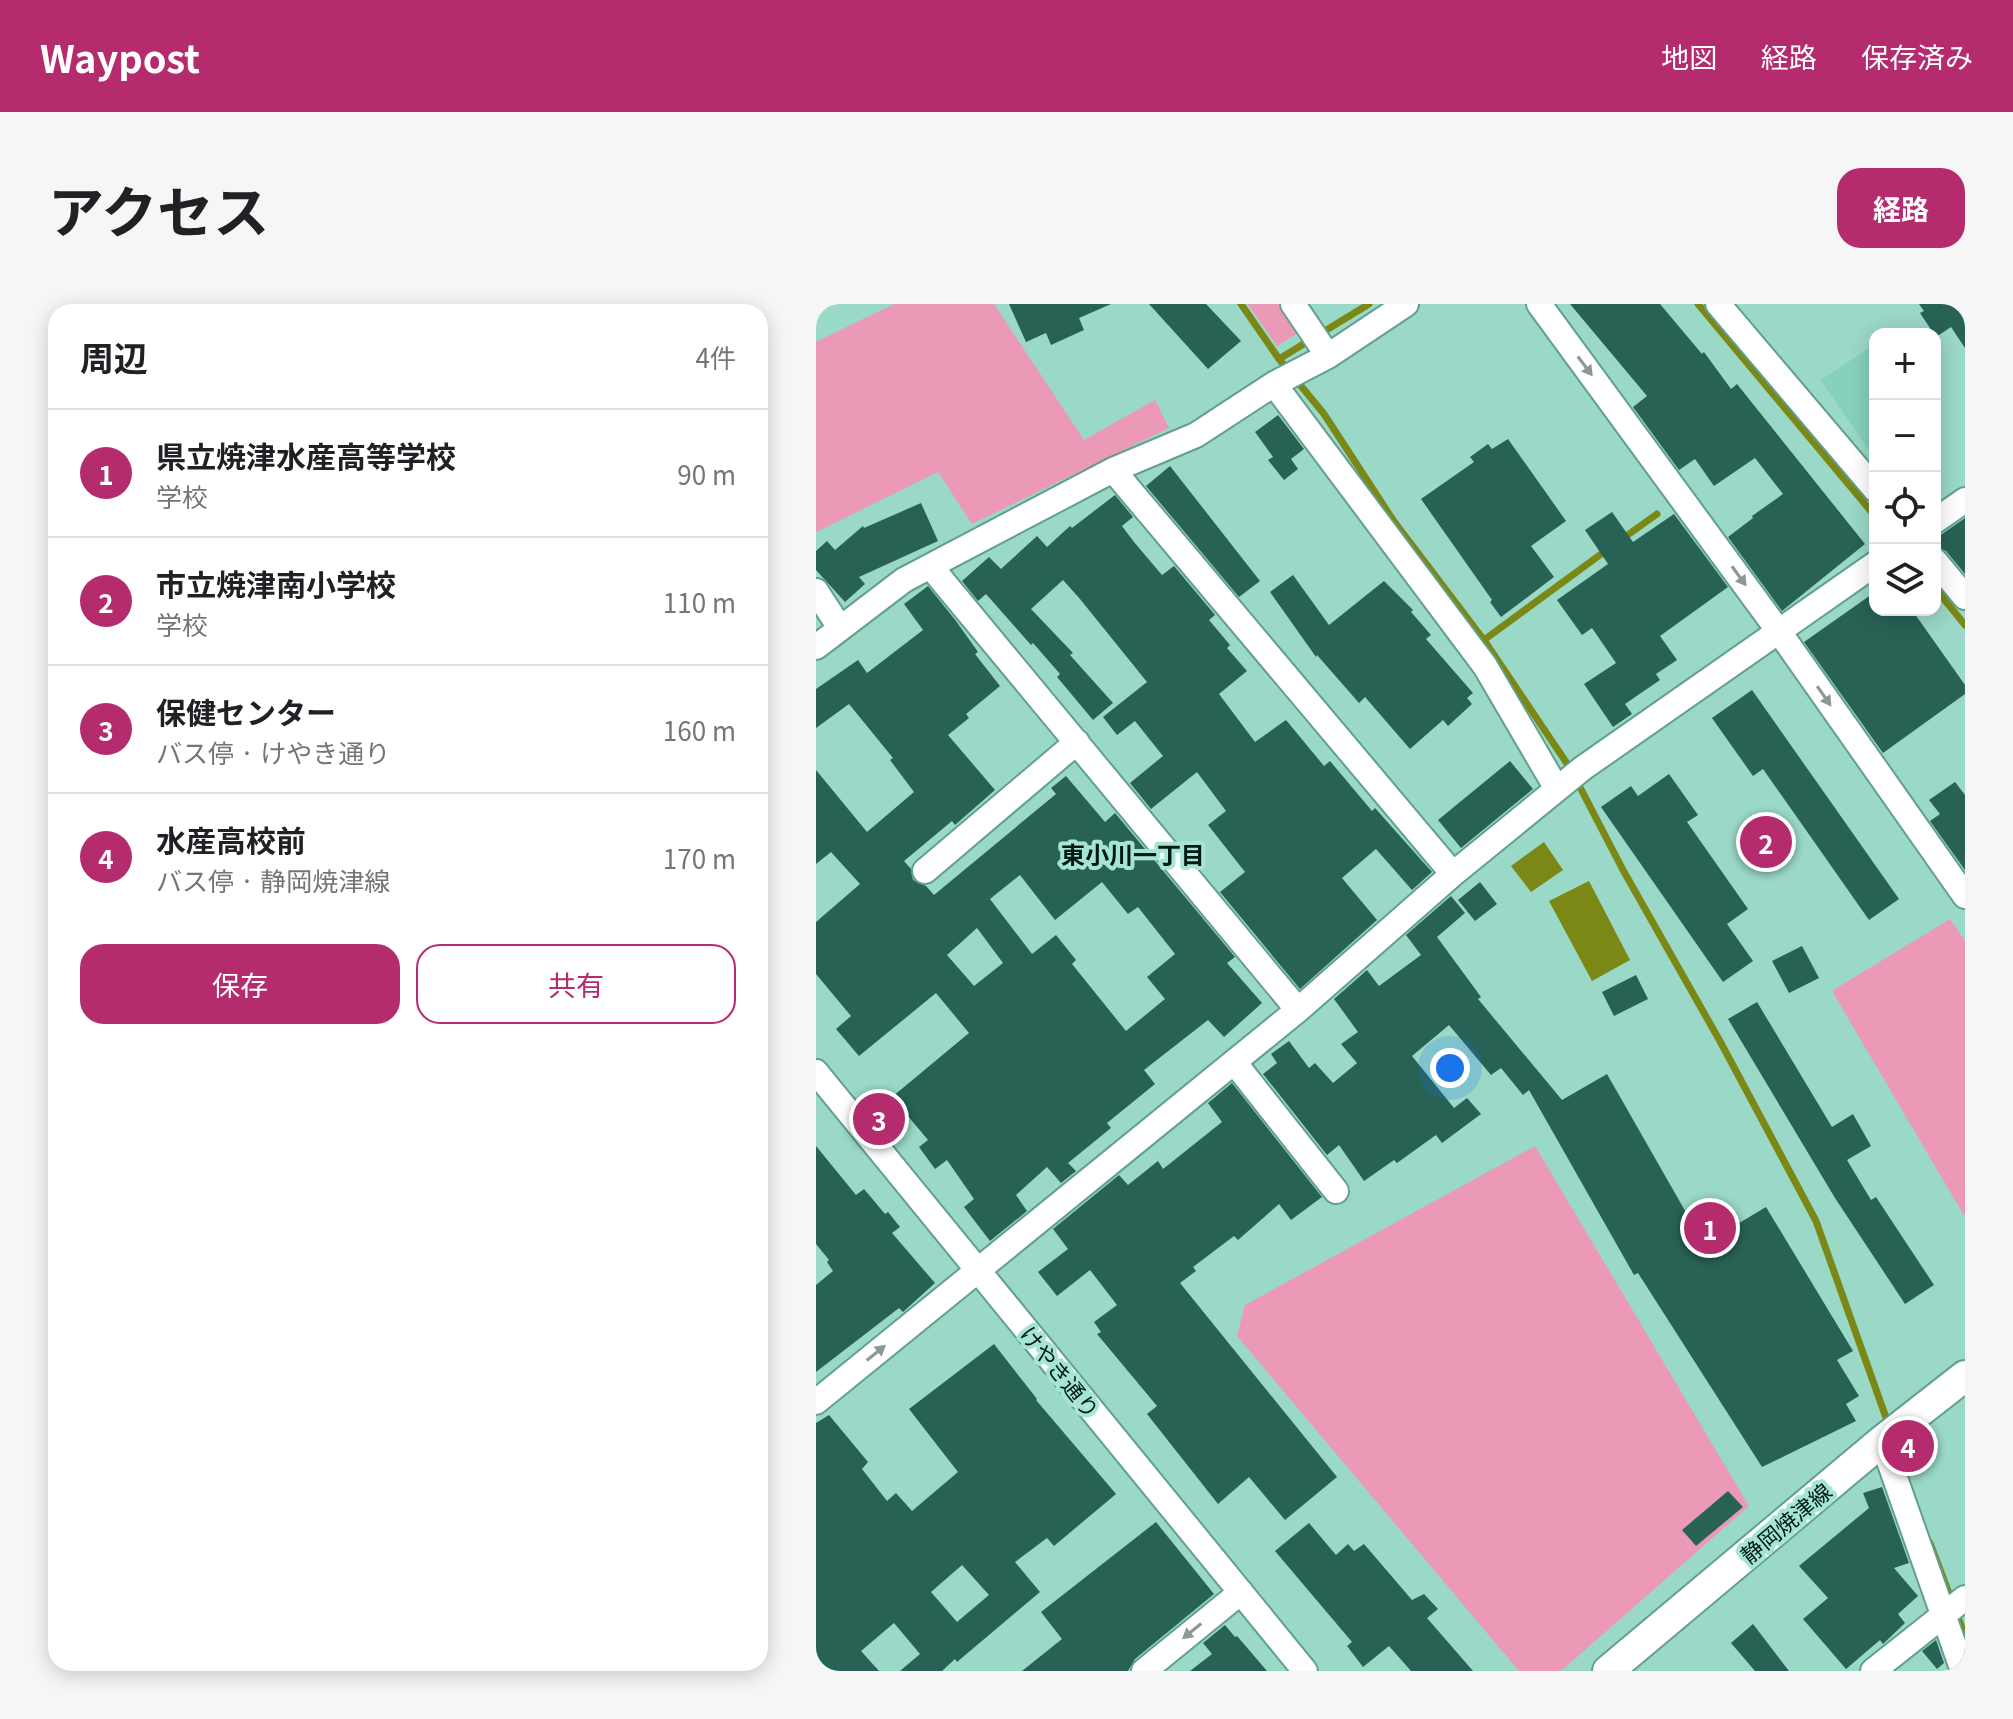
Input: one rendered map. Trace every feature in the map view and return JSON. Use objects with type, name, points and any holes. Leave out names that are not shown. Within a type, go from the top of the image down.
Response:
[{"type":"main road","name":"静岡焼津線","points":[[1608,1671],[1882,1441],[1965,1376]]},
{"type":"street","points":[[1293,304],[1328,356]]},
{"type":"street","points":[[816,647],[904,580],[1113,470],[1196,435],[1274,384],[1328,356],[1406,304]]},
{"type":"street","points":[[1539,304],[1780,633],[1965,896]]},
{"type":"street","points":[[1718,304],[1869,482]]},
{"type":"street","points":[[1274,384],[1485,666],[1557,789]]},
{"type":"street","points":[[1113,470],[1453,874]]},
{"type":"street","points":[[1941,517],[1965,500]]},
{"type":"street","points":[[931,567],[1298,1010]]},
{"type":"street","points":[[816,1402],[1298,1010],[1453,874],[1583,768],[1869,568]]},
{"type":"street","points":[[1941,568],[1965,597]]},
{"type":"street","points":[[816,591],[840,628]]},
{"type":"street","points":[[925,871],[1077,742]]},
{"type":"street","points":[[1234,1062],[1336,1191]]},
{"type":"street","name":"けやき通り","points":[[816,1072],[1305,1671]]},
{"type":"street","points":[[1882,1441],[1963,1671]]},
{"type":"street","points":[[1144,1671],[1241,1592]]},
{"type":"street","points":[[1873,1671],[1965,1598]]},
{"type":"shaded area","points":[[894,304],[994,304],[1084,440],[1155,400],[1169,428],[972,524],[938,472],[816,532],[816,342]]},
{"type":"shaded area","points":[[1248,304],[1278,304],[1298,333],[1277,346]]},
{"type":"shaded area","points":[[1869,348],[1868,449],[1821,380]]},
{"type":"shaded area","points":[[1544,842],[1563,870],[1531,892],[1511,866]]},
{"type":"shaded area","points":[[1589,881],[1630,960],[1592,981],[1549,901]]},
{"type":"shaded area","points":[[1950,919],[1965,941],[1965,1217],[1832,991]]},
{"type":"shaded area","points":[[1535,1146],[1749,1506],[1561,1671],[1519,1671],[1237,1336],[1245,1305]]},
{"type":"building","points":[[1009,304],[1111,304],[1079,318],[1084,330],[1051,345],[1046,333],[1026,342]]},
{"type":"building","points":[[1149,304],[1206,304],[1241,341],[1208,369]]},
{"type":"building","points":[[1570,304],[1660,304],[1702,354],[1704,352],[1731,389],[1737,384],[1865,544],[1782,611],[1728,537],[1783,494],[1755,458],[1714,486],[1695,459],[1679,470],[1633,407],[1647,396]]},
{"type":"building","points":[[1919,304],[1965,304],[1965,348],[1951,327],[1941,334],[1941,328],[1930,328],[1920,313],[1924,311]]},
{"type":"building","points":[[1278,415],[1304,449],[1291,459],[1298,469],[1284,480],[1268,460],[1273,457],[1255,432]]},
{"type":"building","points":[[1508,439],[1566,521],[1531,546],[1554,577],[1501,617],[1421,499],[1474,462],[1470,457],[1488,444],[1492,449]]},
{"type":"building","points":[[1170,466],[1260,581],[1239,597],[1146,486]]},
{"type":"building","points":[[1115,495],[1133,517],[1122,526],[1134,542],[1162,575],[1174,566],[1215,615],[1209,620],[1247,671],[1219,694],[1255,742],[1286,720],[1324,766],[1330,761],[1372,811],[1375,808],[1432,872],[1412,890],[1376,849],[1342,878],[1377,920],[1300,989],[1220,892],[1245,872],[1208,825],[1226,811],[1197,772],[1151,809],[1130,783],[1163,756],[1135,721],[1117,735],[1103,717],[1147,682],[1080,599],[1063,580],[1031,609],[1073,653],[1070,655],[1113,703],[1093,720],[1033,643],[1031,645],[986,594],[978,601],[962,581],[989,557],[1001,569],[1037,536],[1047,547],[1070,526],[1072,528]]},
{"type":"building","points":[[921,503],[938,541],[859,577],[865,584],[845,602],[816,570],[816,551],[827,541],[835,550],[863,526]]},
{"type":"building","points":[[1612,512],[1633,542],[1674,514],[1728,587],[1660,636],[1677,660],[1656,674],[1660,680],[1625,704],[1632,714],[1613,727],[1584,684],[1616,663],[1592,628],[1582,635],[1557,600],[1608,564],[1585,530]]},
{"type":"building","points":[[1965,518],[1965,574],[1941,549],[1941,535]]},
{"type":"building","points":[[1293,575],[1329,625],[1384,581],[1413,610],[1411,612],[1431,635],[1426,639],[1473,693],[1467,698],[1472,704],[1448,726],[1443,720],[1410,749],[1365,697],[1359,703],[1316,657],[1270,592]]},
{"type":"building","points":[[928,586],[1000,686],[966,714],[969,718],[948,735],[995,790],[955,825],[952,821],[904,861],[911,869],[913,880],[926,886],[934,895],[1056,794],[1051,788],[1066,776],[1105,822],[1115,813],[1235,957],[1227,963],[1262,1003],[1224,1037],[1208,1020],[1144,1070],[1155,1084],[1107,1123],[1111,1128],[1068,1163],[1076,1171],[1061,1183],[1047,1167],[1016,1195],[1027,1211],[990,1241],[964,1207],[974,1199],[947,1160],[935,1169],[919,1147],[928,1140],[892,1097],[969,1033],[936,993],[859,1056],[836,1029],[851,1016],[816,974],[816,922],[860,884],[831,852],[816,864],[816,770],[867,832],[914,792],[890,760],[893,758],[849,704],[816,728],[816,689],[858,660],[867,673],[923,630],[904,604]],"holes":[[[1020,875],[1055,920],[1102,882],[1128,914],[1138,907],[1175,954],[1147,977],[1165,999],[1126,1031],[1072,964],[1076,960],[1056,935],[1032,954],[990,899]],[[977,928],[1003,963],[974,986],[947,955]]]},
{"type":"building","points":[[1869,596],[1869,616],[1916,616],[1965,685],[1965,694],[1883,753],[1804,642]]},
{"type":"building","points":[[1752,690],[1899,899],[1869,920],[1763,769],[1753,776],[1712,718]]},
{"type":"building","points":[[1510,761],[1533,789],[1461,848],[1438,820]]},
{"type":"building","points":[[1669,774],[1698,815],[1687,822],[1748,909],[1727,924],[1753,961],[1723,982],[1601,807],[1631,786],[1638,796]]},
{"type":"building","points":[[1955,782],[1965,795],[1965,870],[1930,821],[1940,814],[1929,800]]},
{"type":"building","points":[[1480,882],[1497,904],[1475,921],[1458,900]]},
{"type":"building","points":[[1451,896],[1465,913],[1437,937],[1481,997],[1478,999],[1562,1100],[1607,1074],[1704,1244],[1766,1207],[1853,1351],[1837,1360],[1859,1396],[1846,1404],[1856,1421],[1762,1467],[1638,1273],[1634,1275],[1529,1090],[1523,1095],[1501,1068],[1491,1075],[1449,1025],[1412,1056],[1454,1108],[1467,1098],[1481,1114],[1442,1143],[1436,1135],[1397,1163],[1394,1160],[1364,1181],[1339,1145],[1327,1155],[1263,1074],[1277,1063],[1271,1054],[1289,1041],[1309,1068],[1315,1063],[1333,1083],[1357,1063],[1341,1044],[1358,1032],[1334,999],[1367,970],[1379,986],[1421,955],[1406,935]]},
{"type":"building","points":[[1802,946],[1819,978],[1789,993],[1772,961]]},
{"type":"building","points":[[1636,975],[1648,999],[1614,1016],[1602,992]]},
{"type":"building","points":[[1757,1002],[1832,1127],[1853,1114],[1871,1146],[1847,1160],[1871,1200],[1876,1197],[1934,1285],[1905,1304],[1835,1198],[1728,1019]]},
{"type":"building","points":[[1232,1083],[1322,1197],[1291,1220],[1279,1204],[1238,1240],[1234,1236],[1193,1267],[1196,1271],[1180,1283],[1337,1477],[1285,1520],[1249,1477],[1218,1504],[1147,1414],[1157,1406],[1097,1334],[1101,1332],[1094,1322],[1117,1305],[1090,1270],[1057,1296],[1038,1272],[1068,1249],[1053,1229],[1119,1175],[1128,1185],[1158,1161],[1163,1169],[1222,1122],[1208,1103]]},
{"type":"building","points":[[816,1146],[856,1195],[864,1189],[885,1214],[888,1212],[900,1227],[892,1233],[935,1283],[903,1312],[899,1308],[816,1372],[816,1285],[833,1271],[827,1262],[829,1260],[816,1244]]},
{"type":"building","points":[[994,1344],[1036,1400],[1116,1494],[1054,1546],[1047,1538],[1015,1562],[1040,1592],[957,1662],[955,1659],[942,1671],[900,1671],[920,1654],[894,1623],[861,1651],[879,1671],[823,1671],[816,1663],[816,1423],[829,1415],[868,1462],[862,1469],[887,1501],[896,1493],[912,1511],[958,1472],[909,1409]],"holes":[[[962,1565],[989,1595],[957,1622],[931,1592]]]},
{"type":"building","points":[[1882,1487],[1909,1563],[1894,1568],[1918,1596],[1898,1614],[1905,1623],[1883,1644],[1880,1640],[1846,1669],[1803,1619],[1828,1598],[1799,1566],[1869,1508],[1863,1493]]},
{"type":"building","points":[[1728,1491],[1743,1507],[1696,1546],[1682,1530]]},
{"type":"building","points":[[1156,1522],[1214,1594],[1135,1659],[1128,1671],[1022,1671],[1062,1639],[1041,1612]]},
{"type":"building","points":[[1309,1523],[1336,1555],[1348,1544],[1354,1551],[1364,1544],[1412,1600],[1424,1594],[1438,1609],[1427,1618],[1473,1671],[1411,1671],[1389,1646],[1363,1667],[1347,1646],[1352,1642],[1275,1551]]},
{"type":"building","points":[[1753,1624],[1789,1671],[1755,1671],[1731,1643]]},
{"type":"building","points":[[1225,1625],[1267,1671],[1190,1671],[1212,1654],[1203,1643]]},
{"type":"building","points":[[1936,1640],[1944,1663],[1937,1669],[1922,1651]]},
{"type":"waterway","points":[[1241,304],[1279,359],[1324,414],[1393,520],[1484,640],[1570,768],[1816,1221],[1889,1426]]},
{"type":"waterway","points":[[1279,359],[1369,304]]},
{"type":"waterway","points":[[1698,304],[1869,509]]},
{"type":"waterway","points":[[1622,539],[1657,514]]},
{"type":"waterway","points":[[1484,640],[1608,549]]},
{"type":"waterway","points":[[1941,595],[1965,625]]},
{"type":"waterway","points":[[1930,1543],[1965,1636]]},
{"type":"place","name":"市立焼津南小学校","points":[[1766,842]]},
{"type":"place","name":"保健センター","points":[[879,1119]]},
{"type":"place","name":"県立焼津水産高等学校","points":[[1710,1228]]},
{"type":"place","name":"水産高校前","points":[[1908,1446]]},
{"type":"district","name":"東小川一丁目","points":[[1133,853]]}]
